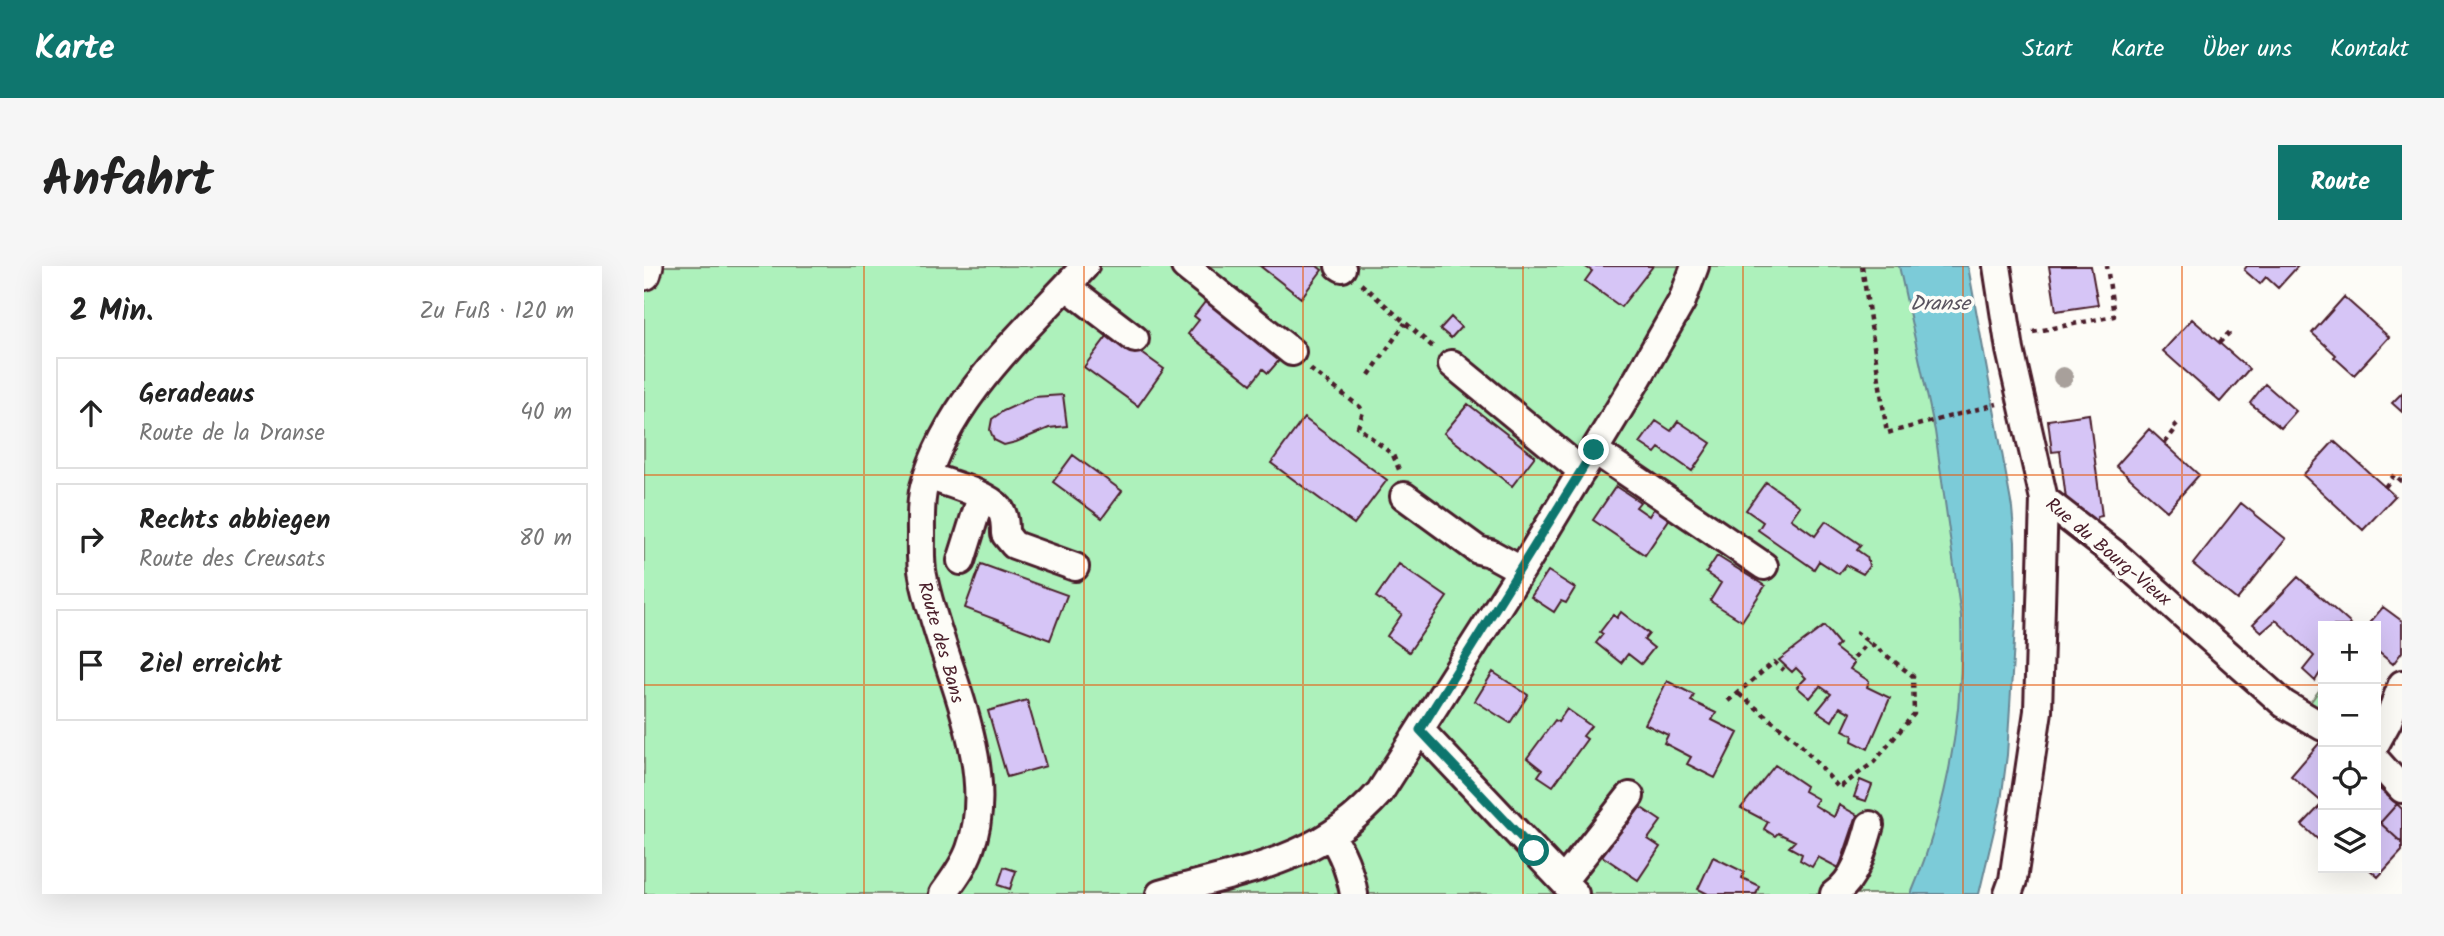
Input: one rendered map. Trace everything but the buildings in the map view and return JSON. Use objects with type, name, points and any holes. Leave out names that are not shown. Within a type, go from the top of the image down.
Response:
[{"type":"main road","points":[[644,272],[646,266]]},
{"type":"street","name":"Route des Bans","points":[[943,894],[958,874],[971,846],[978,818],[979,796],[973,750],[923,578],[920,516],[924,487],[942,441],[968,399],[1010,348],[1085,266]]},
{"type":"street","points":[[1185,266],[1292,352]]},
{"type":"street","name":"Rue du Bourg-Vieux","points":[[1997,266],[2008,337],[2043,499],[2116,555],[2284,704],[2318,724]]},
{"type":"street","points":[[1160,894],[1289,858],[1331,836],[1354,819],[1380,792],[1521,570],[1682,301],[1686,270]]},
{"type":"street","points":[[1067,287],[1135,339]]},
{"type":"street","points":[[1452,364],[1588,460],[1764,566]]},
{"type":"street","points":[[928,476],[992,501],[1001,510],[1004,534],[1014,545],[1075,567]]},
{"type":"street","points":[[1404,496],[1478,550],[1490,553],[1521,570]]},
{"type":"street","points":[[961,561],[981,497]]},
{"type":"street","points":[[2008,894],[2013,880],[2038,711],[2043,499]]},
{"type":"street","points":[[2381,734],[2402,684]]},
{"type":"street","points":[[1420,730],[1569,888],[1630,796]]},
{"type":"street","points":[[2381,766],[2402,789]]},
{"type":"street","points":[[1833,894],[1842,888],[1860,860],[1870,825]]},
{"type":"street","points":[[1331,836],[1341,850],[1351,876],[1354,894]]},
{"type":"path","points":[[1862,266],[1887,433],[1999,404]]},
{"type":"path","points":[[2008,337],[2114,316],[2106,266]]},
{"type":"path","points":[[1341,267],[1452,364]]},
{"type":"path","points":[[1369,375],[1405,323]]},
{"type":"path","points":[[2220,343],[2233,328]]},
{"type":"path","points":[[1292,352],[1294,357],[1363,411],[1358,428],[1396,460],[1404,496]]},
{"type":"path","points":[[2165,443],[2177,427],[2170,420]]},
{"type":"path","points":[[2385,487],[2394,475],[2402,482]]},
{"type":"path","points":[[1739,694],[1798,742],[1839,788],[1874,762],[1914,714],[1913,676],[1856,632]]},
{"type":"path","points":[[1854,658],[1868,642]]},
{"type":"path","points":[[1728,701],[1774,662],[1784,670]]},
{"type":"green space","points":[[644,266],[1933,266],[1983,574],[1932,894],[644,894]]},
{"type":"green space","points":[[2318,692],[2318,718],[2304,711]]},
{"type":"water","name":"Dranse","points":[[1899,266],[1968,266],[2012,508],[2016,610],[2007,755],[2001,801],[1979,894],[1911,894],[1935,827],[1951,758],[1960,687],[1961,616],[1935,431]]},
{"type":"route","points":[[1534,851],[1420,730],[1594,450]]}]
